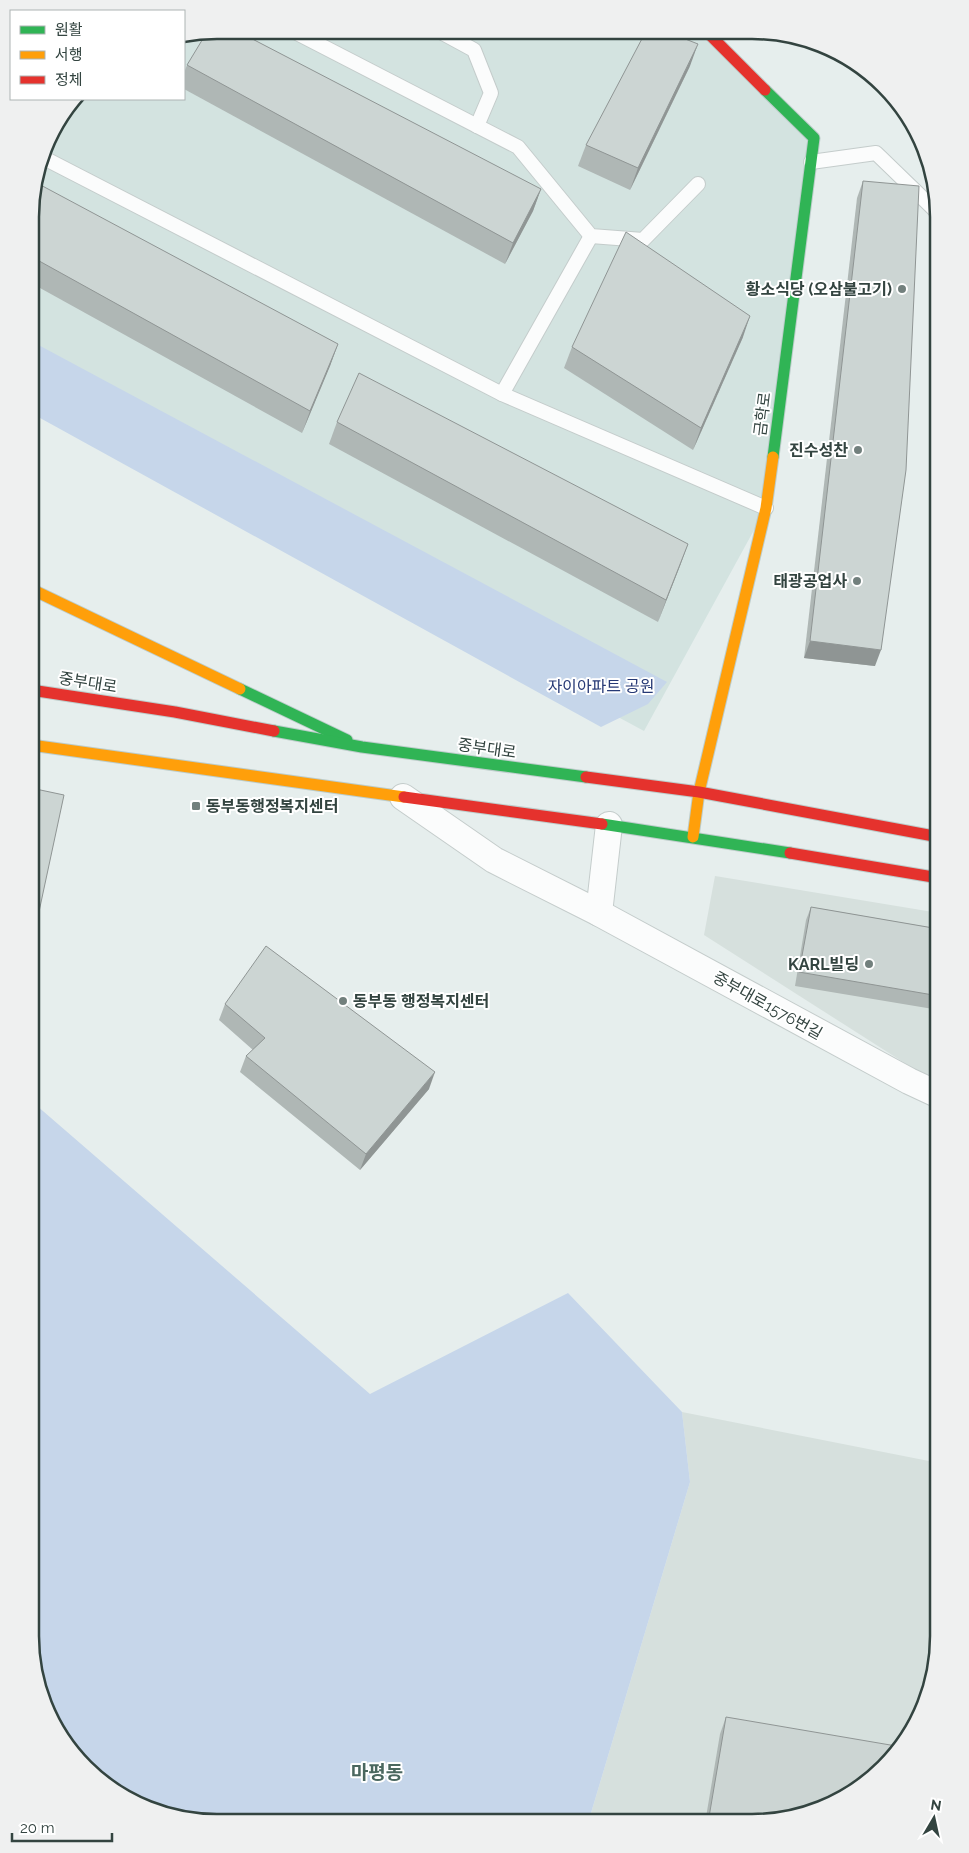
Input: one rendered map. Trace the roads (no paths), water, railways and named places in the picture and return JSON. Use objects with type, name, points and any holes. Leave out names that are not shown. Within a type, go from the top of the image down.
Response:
[{"type":"main road","name":"금학로","points":[[693,837],[699,792],[766,508],[814,138],[714,39]]},
{"type":"main road","points":[[39,593],[362,748]]},
{"type":"main road","name":"중부대로","points":[[39,691],[176,712],[362,748],[699,792],[930,834]]},
{"type":"main road","points":[[39,746],[693,837],[930,876]]},
{"type":"street","name":"중부대로1576번길","points":[[403,796],[494,860],[599,913],[930,1091]]},
{"type":"street","points":[[599,913],[609,825]]},
{"type":"lane","points":[[308,39],[518,147],[591,236],[643,240],[698,184]]},
{"type":"lane","points":[[454,39],[474,50],[491,93],[477,126]]},
{"type":"lane","points":[[811,162],[876,153],[930,205]]},
{"type":"lane","points":[[48,160],[502,394],[766,508]]},
{"type":"lane","points":[[502,394],[591,236]]},
{"type":"place","name":"황소식당 (오삼불고기)","points":[[902,289]]},
{"type":"place","name":"진수성찬","points":[[858,450]]},
{"type":"place","name":"태광공업사","points":[[857,581]]},
{"type":"place","name":"동부동행정복지센터","points":[[196,806]]},
{"type":"place","name":"KARL빌딩","points":[[869,964]]},
{"type":"place","name":"동부동 행정복지센터","points":[[343,1001]]},
{"type":"district","name":"마평동","points":[[377,1772]]},
{"type":"park label","name":"자이아파트 공원","points":[[601,686]]}]
